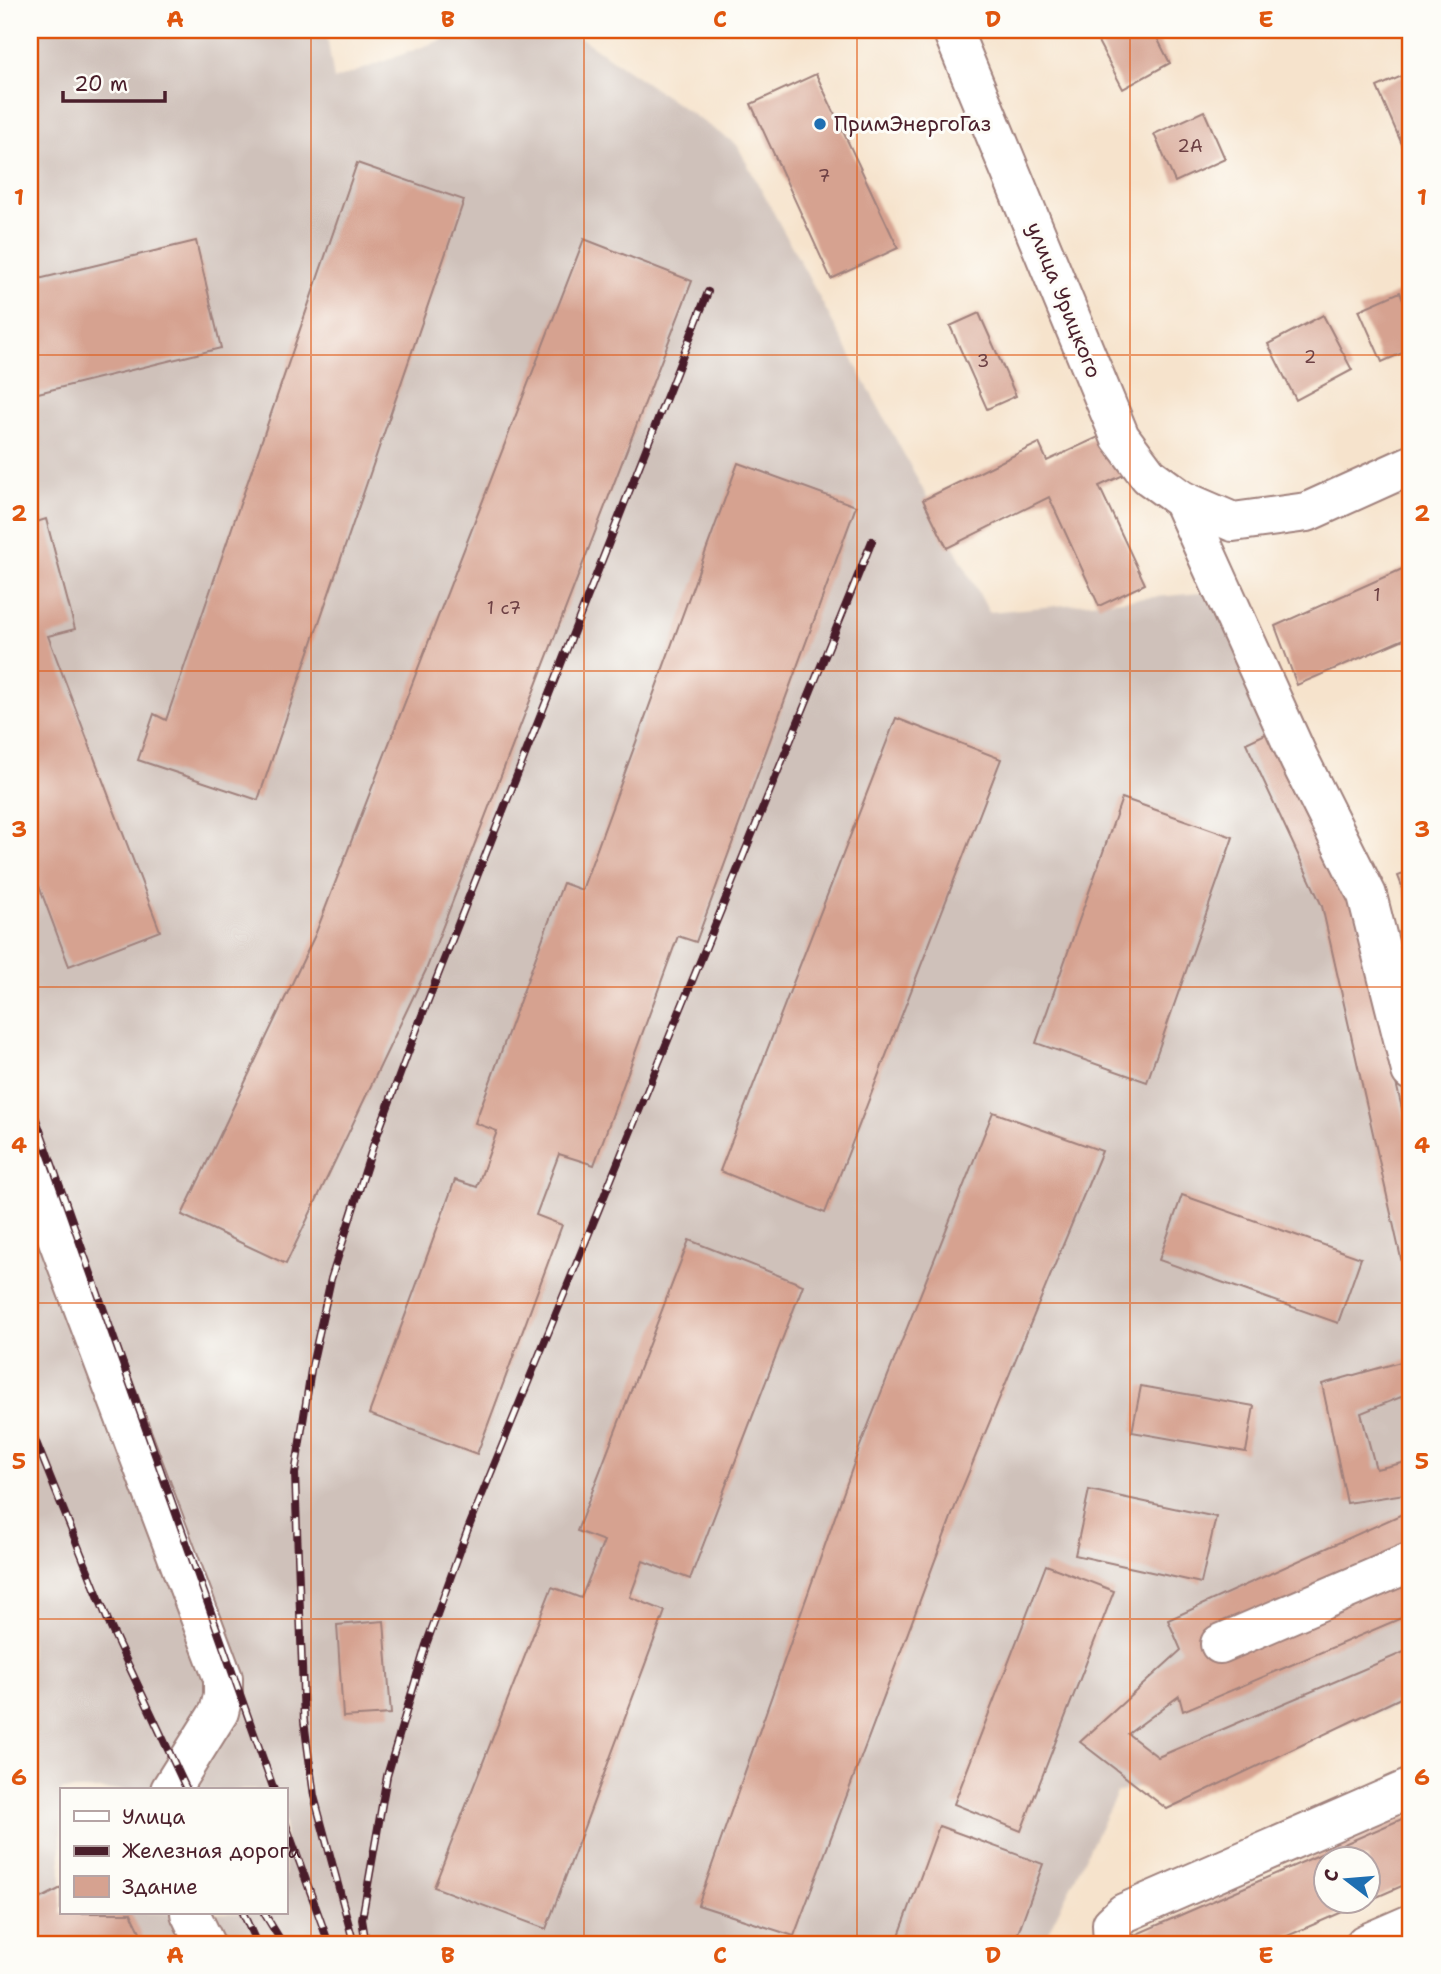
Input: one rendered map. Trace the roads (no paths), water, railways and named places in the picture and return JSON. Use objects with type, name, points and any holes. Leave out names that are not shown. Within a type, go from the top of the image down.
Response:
[{"type":"street","name":"улица Урицкого","points":[[952,30],[1121,437],[1149,476],[1182,500],[1233,522],[1307,512],[1411,464]]},
{"type":"street","points":[[1182,500],[1299,759],[1367,895],[1411,1071]]},
{"type":"street","points":[[30,1166],[223,1678],[219,1713],[171,1788]]},
{"type":"street","points":[[1220,1644],[1411,1562]]},
{"type":"street","points":[[1113,1944],[1112,1924],[1124,1913],[1411,1788]]},
{"type":"street","points":[[190,1914],[205,1944]]},
{"type":"street","points":[[1365,1944],[1411,1924]]},
{"type":"railway","points":[[354,1944],[314,1796],[304,1721],[295,1474],[311,1370],[331,1279],[373,1146],[708,292]]},
{"type":"railway","points":[[366,1944],[362,1919],[387,1776],[426,1645],[468,1529],[872,541]]},
{"type":"railway","points":[[30,1102],[273,1788]]},
{"type":"railway","points":[[30,1427],[111,1628],[186,1788]]},
{"type":"railway","points":[[287,1828],[329,1944]]},
{"type":"railway","points":[[243,1914],[257,1944]]},
{"type":"railway","points":[[265,1914],[283,1944]]},
{"type":"place","name":"ПримЭнергоГаз","points":[[820,124]]}]
